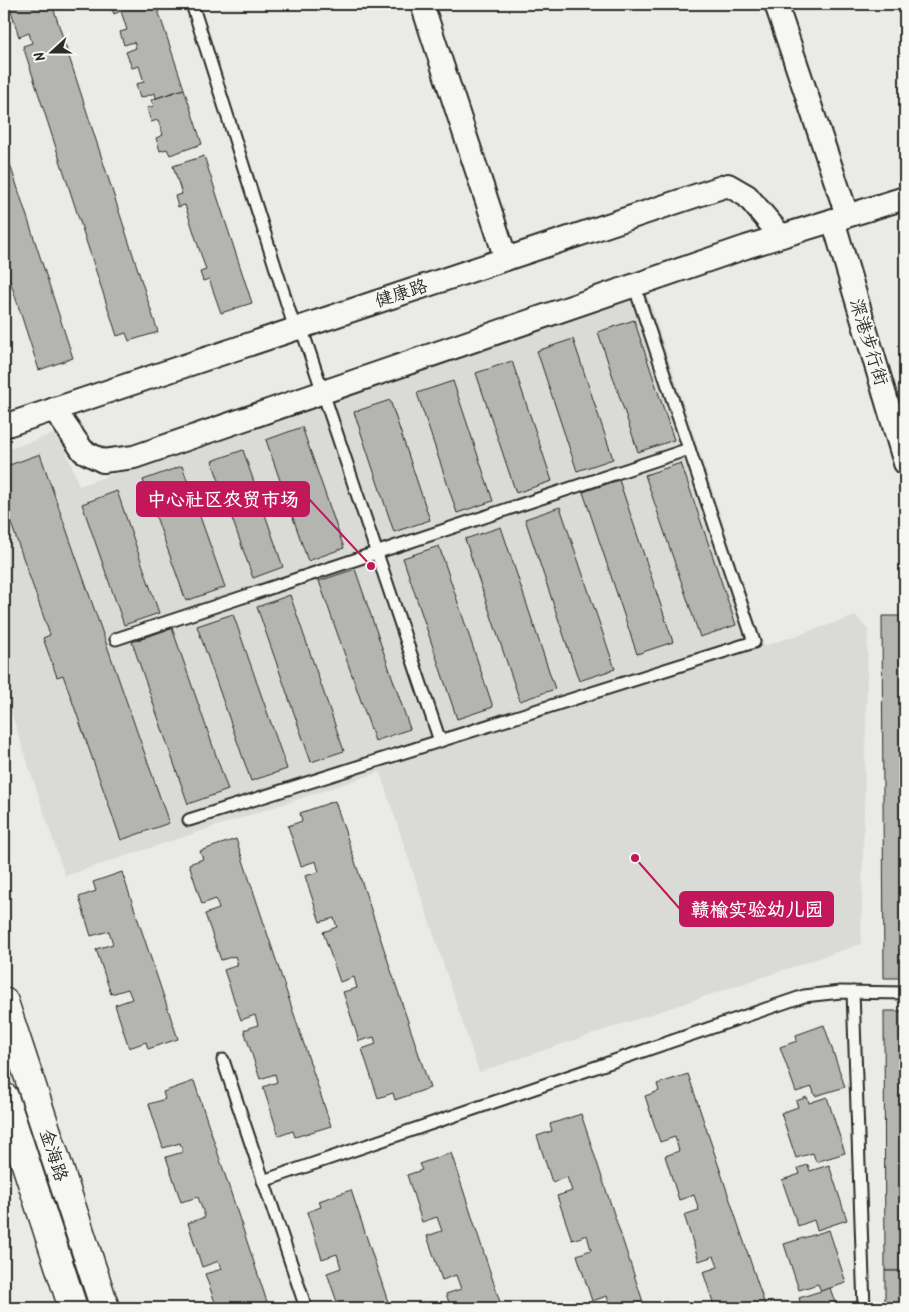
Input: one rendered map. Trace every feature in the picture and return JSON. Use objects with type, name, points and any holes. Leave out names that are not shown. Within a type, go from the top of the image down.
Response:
[{"type":"main road","name":"金海路","points":[[4,1002],[105,1308]]},
{"type":"main road","name":"金海路","points":[[4,1097],[73,1308]]},
{"type":"street","points":[[422,4],[506,259]]},
{"type":"street","name":"深港步行街","points":[[776,4],[840,218],[905,464]]},
{"type":"street","name":"健康路","points":[[4,426],[728,185],[747,196],[781,236]]},
{"type":"street","points":[[54,409],[83,450],[103,461],[134,457],[746,247],[905,198]]},
{"type":"lane","points":[[192,4],[298,328],[323,392],[440,741]]},
{"type":"lane","points":[[189,820],[754,642],[634,285]]},
{"type":"lane","points":[[116,639],[689,449]]},
{"type":"lane","points":[[263,1181],[804,996],[840,992],[905,993]]},
{"type":"lane","points":[[853,992],[864,1308]]},
{"type":"lane","points":[[223,1060],[306,1308]]},
{"type":"shaded area","points":[[646,291],[764,646],[856,616],[868,630],[861,944],[479,1072],[380,772],[65,876],[4,691],[4,451],[59,432],[79,486]]},
{"type":"building","points":[[9,4],[52,4],[158,332],[129,341],[126,333],[117,336],[23,46],[32,43],[29,33],[19,37]]},
{"type":"building","points":[[110,4],[156,4],[184,89],[156,98],[155,93],[140,98],[136,84],[144,82],[139,66],[132,68],[126,52],[136,48],[134,42],[124,45],[120,32],[127,30],[121,11],[114,14]]},
{"type":"building","points":[[184,89],[202,144],[170,155],[167,149],[160,151],[156,138],[163,135],[158,120],[151,122],[147,108],[154,106],[151,100]]},
{"type":"building","points":[[4,146],[73,358],[39,370],[4,262]]},
{"type":"building","points":[[204,156],[252,303],[221,313],[209,279],[203,281],[200,272],[206,270],[185,205],[178,207],[175,196],[182,194],[173,166]]},
{"type":"building","points":[[634,320],[674,440],[638,452],[598,332]]},
{"type":"building","points":[[573,339],[613,459],[577,471],[537,351]]},
{"type":"building","points":[[512,361],[552,481],[516,493],[476,373]]},
{"type":"building","points":[[453,381],[493,501],[457,513],[417,393]]},
{"type":"building","points":[[390,400],[430,520],[394,532],[354,412]]},
{"type":"building","points":[[302,427],[344,548],[308,561],[266,440]]},
{"type":"building","points":[[243,450],[283,567],[253,578],[212,461]]},
{"type":"building","points":[[40,454],[169,823],[121,840],[63,675],[57,677],[43,638],[50,635],[4,503],[4,467]]},
{"type":"building","points":[[681,463],[736,625],[700,637],[645,475]]},
{"type":"building","points":[[182,466],[225,587],[186,601],[143,480]]},
{"type":"building","points":[[619,480],[673,642],[637,654],[583,492]]},
{"type":"building","points":[[117,491],[159,613],[124,625],[82,504]]},
{"type":"building","points":[[560,507],[615,669],[579,681],[525,519]]},
{"type":"building","points":[[501,527],[555,689],[520,701],[465,539]]},
{"type":"building","points":[[439,546],[493,707],[457,719],[403,558]]},
{"type":"building","points":[[355,569],[410,729],[375,741],[319,581]]},
{"type":"building","points":[[290,595],[344,751],[311,762],[257,607]]},
{"type":"building","points":[[233,614],[287,769],[251,781],[197,626]]},
{"type":"building","points":[[882,616],[905,616],[905,978],[884,978]]},
{"type":"building","points":[[172,628],[228,790],[188,804],[132,642]]},
{"type":"building","points":[[335,801],[430,1088],[395,1100],[393,1093],[378,1098],[362,1049],[376,1044],[374,1037],[359,1041],[343,992],[357,988],[354,977],[340,982],[323,932],[337,927],[334,918],[320,922],[305,876],[319,872],[316,861],[301,866],[288,826],[302,821],[300,813]]},
{"type":"building","points":[[236,839],[331,1126],[295,1137],[293,1131],[279,1136],[263,1087],[277,1082],[275,1074],[260,1079],[244,1030],[258,1025],[255,1015],[241,1020],[224,970],[238,965],[235,956],[221,960],[205,914],[219,909],[216,899],[202,904],[189,864],[203,859],[200,851]]},
{"type":"building","points":[[122,872],[178,1039],[148,1049],[146,1042],[129,1048],[115,1005],[132,999],[128,989],[111,994],[96,949],[113,944],[109,931],[91,936],[79,897],[96,891],[93,882]]},
{"type":"building","points":[[884,1011],[905,1011],[905,1271],[885,1271]]},
{"type":"building","points":[[824,1025],[845,1087],[815,1096],[812,1087],[796,1092],[780,1047],[797,1041],[796,1035]]},
{"type":"building","points":[[688,1074],[766,1308],[715,1308],[703,1272],[718,1267],[714,1256],[699,1261],[684,1215],[699,1210],[694,1195],[679,1200],[665,1156],[679,1151],[675,1137],[660,1142],[645,1096],[659,1091],[657,1084]]},
{"type":"building","points":[[194,1081],[269,1308],[217,1308],[205,1274],[222,1269],[219,1261],[202,1267],[188,1223],[205,1217],[198,1197],[181,1202],[166,1157],[183,1152],[180,1143],[163,1148],[149,1104],[165,1099],[163,1092]]},
{"type":"building","points":[[807,1097],[809,1103],[827,1097],[845,1153],[816,1162],[813,1153],[796,1158],[781,1113],[798,1107],[796,1101]]},
{"type":"building","points":[[581,1114],[645,1308],[607,1308],[610,1307],[607,1296],[592,1301],[577,1255],[591,1250],[587,1235],[572,1240],[557,1196],[572,1191],[567,1177],[552,1182],[537,1136],[552,1131],[550,1124]]},
{"type":"building","points":[[451,1153],[502,1308],[451,1308],[446,1294],[461,1289],[456,1275],[442,1280],[427,1236],[442,1231],[437,1217],[422,1222],[407,1175],[422,1170],[419,1164]]},
{"type":"building","points":[[808,1165],[810,1171],[829,1165],[847,1220],[817,1230],[814,1220],[798,1226],[782,1180],[800,1174],[798,1168]]},
{"type":"building","points":[[351,1190],[390,1308],[339,1308],[327,1273],[341,1268],[337,1254],[322,1259],[307,1212],[321,1207],[319,1201]]},
{"type":"building","points":[[829,1230],[846,1283],[821,1291],[818,1284],[799,1290],[784,1244]]},
{"type":"building","points":[[885,1271],[905,1271],[905,1308],[885,1308]]},
{"type":"building","points":[[830,1288],[837,1308],[802,1308],[799,1298]]},
{"type":"place","name":"中心社区农贸市场","points":[[371,566]]},
{"type":"place","name":"赣榆实验幼儿园","points":[[635,858]]}]
